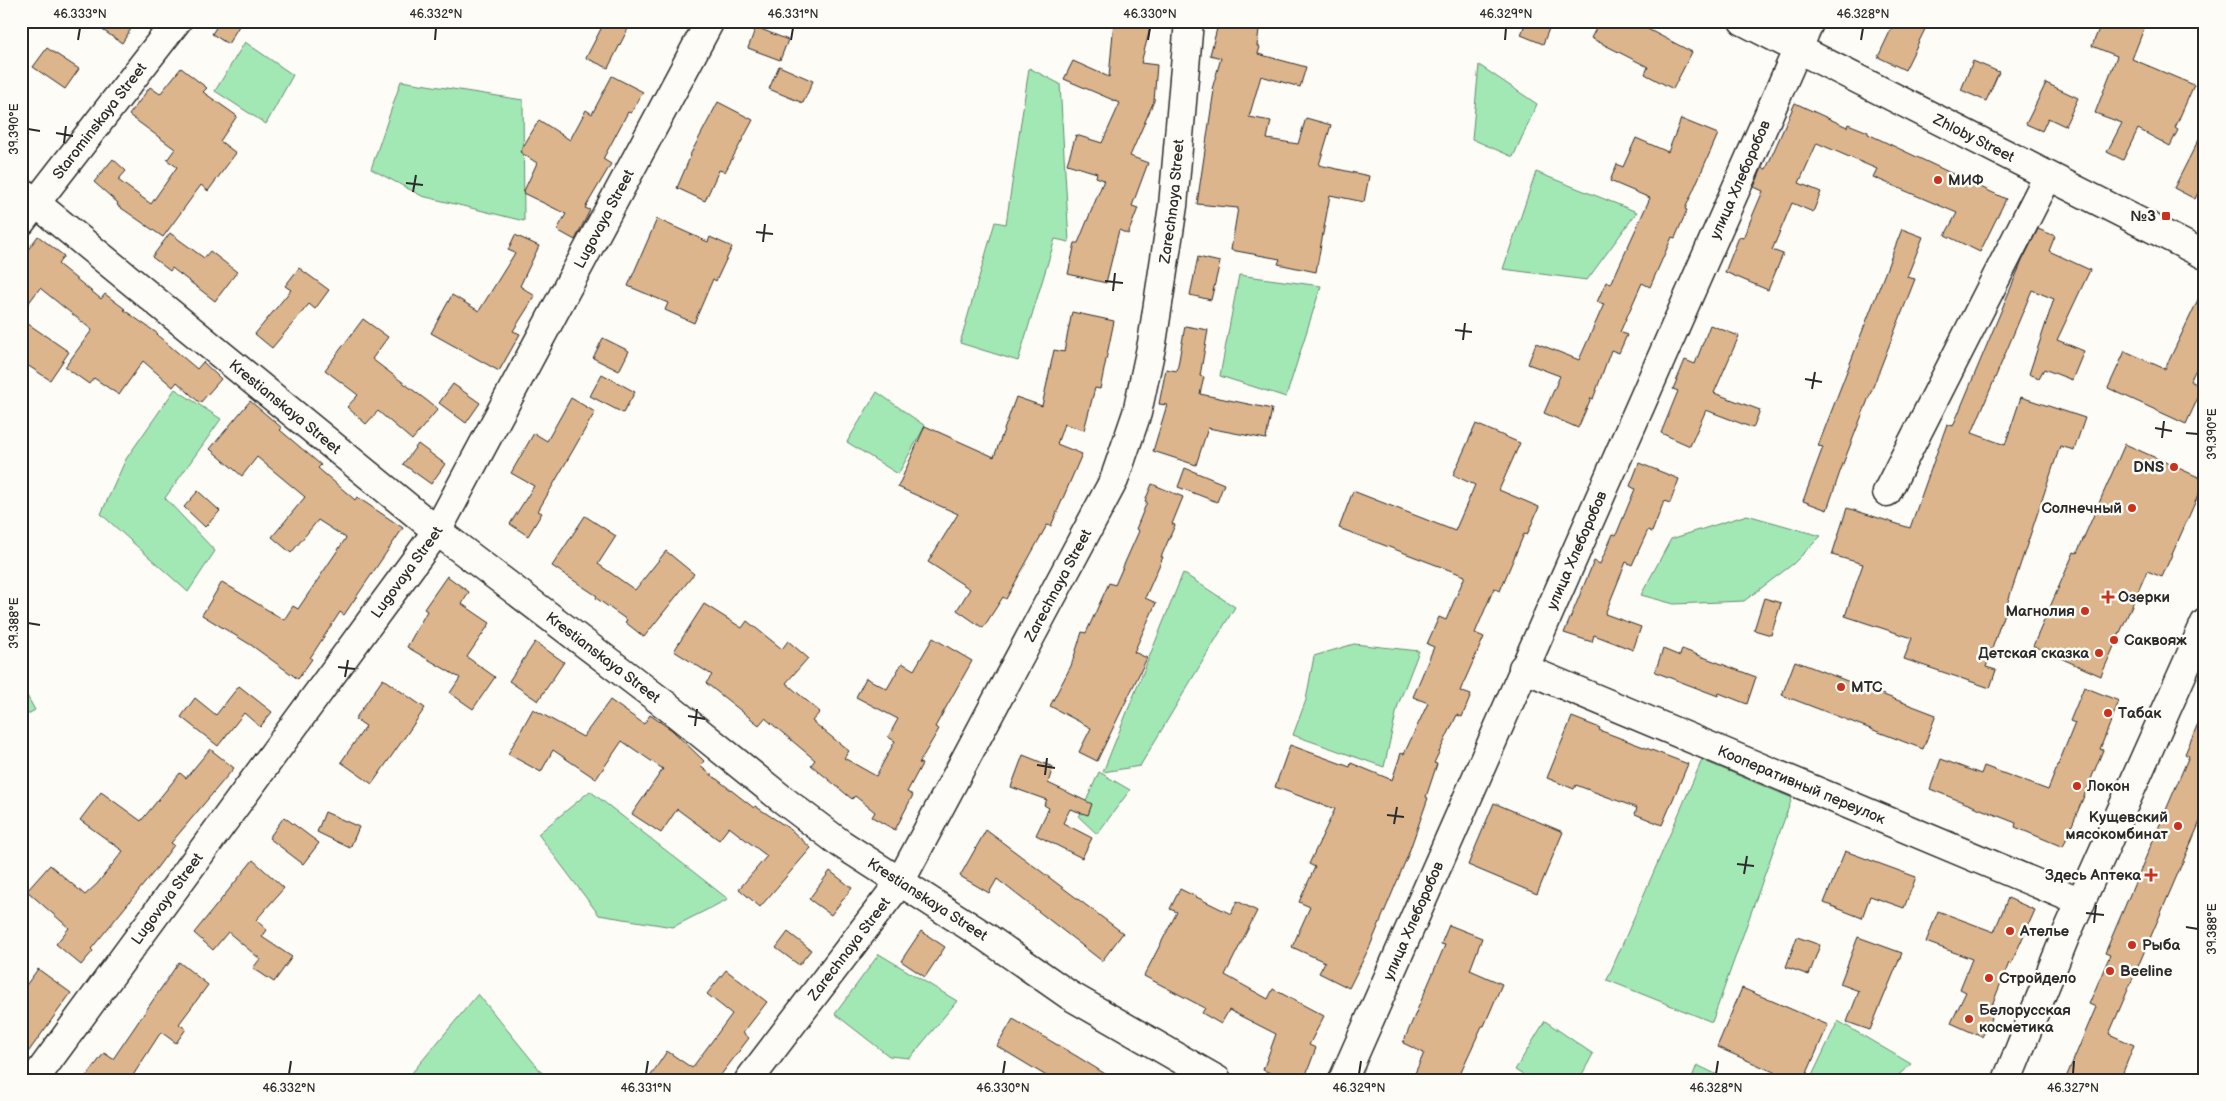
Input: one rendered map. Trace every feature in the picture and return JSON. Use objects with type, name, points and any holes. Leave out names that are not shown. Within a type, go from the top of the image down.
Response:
[{"type":"street","name":"Starominskaya Street","points":[[26,206],[177,21]]},
{"type":"street","name":"Lugovaya Street","points":[[34,1080],[438,531],[710,21]]},
{"type":"street","name":"Zarechnaya Street","points":[[749,1080],[900,882],[1114,480],[1137,413],[1152,343],[1173,206],[1188,21]]},
{"type":"street","name":"Zhloby Street","points":[[1743,21],[2205,255]]},
{"type":"street","name":"улица Хлеборобов","points":[[1343,1080],[1523,668],[1810,21]]},
{"type":"street","points":[[1886,492],[2048,176]]},
{"type":"street","name":"Krestianskaya Street","points":[[26,206],[438,531],[667,706],[782,799],[840,843],[986,937],[1069,995],[1217,1080]]},
{"type":"street","points":[[2007,1080],[2065,938],[2205,623]]},
{"type":"street","name":"Кооперативный переулок","points":[[1523,668],[2082,902]]},
{"type":"green space","points":[[245,42],[293,75],[266,124],[215,91]]},
{"type":"green space","points":[[1479,65],[1537,104],[1513,157],[1472,139]]},
{"type":"green space","points":[[1029,68],[1060,84],[1069,242],[1055,239],[1018,361],[960,343],[995,222],[1006,224]]},
{"type":"green space","points":[[401,81],[523,100],[524,221],[422,196],[371,169]]},
{"type":"green space","points":[[1536,172],[1637,212],[1587,280],[1503,269]]},
{"type":"green space","points":[[1239,275],[1321,286],[1286,397],[1220,376]]},
{"type":"green space","points":[[175,389],[221,419],[165,498],[215,551],[188,592],[101,514],[126,459]]},
{"type":"green space","points":[[877,392],[925,426],[898,474],[847,442]]},
{"type":"green space","points":[[1747,515],[1821,536],[1793,564],[1744,601],[1674,604],[1641,595],[1671,539]]},
{"type":"green space","points":[[1183,573],[1235,607],[1140,766],[1103,772]]},
{"type":"green space","points":[[1354,644],[1419,651],[1398,705],[1384,767],[1293,735],[1306,700],[1314,656]]},
{"type":"green space","points":[[21,685],[35,710],[21,718]]},
{"type":"green space","points":[[1702,760],[1792,798],[1712,1022],[1607,980]]},
{"type":"green space","points":[[1099,772],[1130,790],[1097,834],[1079,817]]},
{"type":"green space","points":[[590,791],[728,899],[673,927],[599,915],[538,834]]},
{"type":"green space","points":[[879,954],[957,1001],[910,1058],[889,1056],[835,1014]]},
{"type":"green space","points":[[478,994],[548,1080],[406,1080]]},
{"type":"green space","points":[[1545,1021],[1593,1054],[1579,1080],[1531,1080],[1515,1070]]},
{"type":"green space","points":[[1838,1021],[1911,1064],[1893,1080],[1810,1080]]},
{"type":"green space","points":[[1697,1065],[1728,1080],[1691,1080]]},
{"type":"building","points":[[89,21],[136,21],[122,43]]},
{"type":"building","points":[[220,21],[242,21],[228,44],[212,34]]},
{"type":"building","points":[[605,21],[632,21],[608,68],[586,58]]},
{"type":"building","points":[[1114,21],[1152,21],[1141,63],[1157,65],[1154,101],[1130,156],[1148,163],[1132,206],[1138,208],[1128,234],[1119,230],[1106,283],[1068,274],[1075,243],[1078,243],[1104,180],[1096,177],[1097,173],[1067,164],[1076,135],[1102,143],[1120,103],[1064,79],[1073,61],[1109,77]]},
{"type":"building","points":[[1219,21],[1260,21],[1257,46],[1260,47],[1258,54],[1306,67],[1300,87],[1261,76],[1249,117],[1271,121],[1267,139],[1298,144],[1306,118],[1331,125],[1319,165],[1369,176],[1364,202],[1330,195],[1316,272],[1278,264],[1280,259],[1231,250],[1238,208],[1197,204],[1214,90],[1212,89],[1221,58],[1210,55]]},
{"type":"building","points":[[1526,21],[1552,21],[1543,44],[1521,35]]},
{"type":"building","points":[[1600,21],[1632,21],[1692,52],[1673,89],[1645,74],[1648,67],[1591,38]]},
{"type":"building","points":[[1895,21],[1929,21],[1905,70],[1878,57]]},
{"type":"building","points":[[2102,21],[2147,21],[2132,59],[2194,85],[2175,128],[2178,130],[2170,146],[2138,129],[2123,160],[2107,152],[2122,123],[2095,113],[2117,56],[2092,46]]},
{"type":"building","points":[[756,27],[788,40],[780,60],[748,48]]},
{"type":"building","points":[[47,48],[79,69],[65,89],[33,67]]},
{"type":"building","points":[[1973,61],[1999,72],[1986,101],[1961,90]]},
{"type":"building","points":[[779,66],[813,81],[803,103],[769,89]]},
{"type":"building","points":[[181,68],[207,88],[203,92],[237,116],[220,141],[236,153],[208,191],[201,185],[163,237],[117,205],[118,203],[94,182],[113,159],[126,171],[118,180],[151,204],[177,167],[167,160],[175,149],[129,115],[150,87],[160,94]]},
{"type":"building","points":[[612,76],[643,92],[631,113],[628,112],[603,159],[611,164],[585,208],[590,210],[575,240],[557,230],[566,214],[523,193],[537,163],[520,152],[539,120],[570,140],[586,110],[592,114]]},
{"type":"building","points":[[2046,83],[2078,98],[2065,126],[2048,118],[2042,131],[2026,124]]},
{"type":"building","points":[[718,102],[753,120],[725,172],[719,170],[705,201],[677,188],[690,155]]},
{"type":"building","points":[[1795,103],[1847,127],[1848,124],[1868,132],[1868,134],[2006,199],[1980,252],[1945,235],[1957,213],[1873,177],[1877,169],[1817,143],[1799,183],[1821,192],[1813,212],[1792,203],[1772,250],[1783,254],[1768,290],[1725,272],[1739,237],[1743,238],[1763,191],[1754,187],[1762,168],[1766,169]]},
{"type":"building","points":[[1681,119],[1718,134],[1685,209],[1687,210],[1675,238],[1672,237],[1650,287],[1642,283],[1620,332],[1627,335],[1619,353],[1611,350],[1593,399],[1591,398],[1578,428],[1544,413],[1560,376],[1528,364],[1536,343],[1579,360],[1604,304],[1597,302],[1606,282],[1611,284],[1650,198],[1610,181],[1617,164],[1623,167],[1636,138],[1668,152]]},
{"type":"building","points":[[2205,127],[2205,179],[2195,199],[2174,188]]},
{"type":"building","points":[[657,219],[708,242],[710,237],[732,247],[716,281],[713,279],[694,323],[665,310],[668,303],[628,286]]},
{"type":"building","points":[[1902,229],[1923,237],[1907,277],[1915,279],[1841,469],[1827,510],[1803,501],[1823,447],[1818,446]]},
{"type":"building","points":[[2038,229],[2055,236],[2049,251],[2090,270],[2057,340],[2084,351],[2072,380],[2044,369],[2039,378],[2029,374],[2054,299],[2032,290],[1972,433],[2005,445],[2021,397],[2085,418],[2074,450],[2060,446],[1986,667],[1996,670],[1990,688],[1904,659],[1912,638],[1845,616],[1863,564],[1832,555],[1847,508],[1910,528],[1947,424],[1953,426],[2022,261]]},
{"type":"building","points":[[170,233],[204,258],[210,251],[237,272],[215,301],[172,268],[170,271],[152,257]]},
{"type":"building","points":[[515,235],[539,246],[520,286],[535,296],[513,331],[520,334],[499,371],[431,333],[452,295],[479,311],[515,253],[508,250]]},
{"type":"building","points":[[38,236],[64,256],[58,264],[101,299],[105,294],[158,334],[197,369],[203,362],[221,379],[200,403],[177,382],[173,387],[143,361],[119,395],[94,378],[89,384],[65,367],[92,330],[40,288],[21,313],[21,259]]},
{"type":"building","points":[[1198,257],[1220,262],[1211,300],[1190,295]]},
{"type":"building","points":[[299,268],[329,290],[315,309],[309,304],[272,348],[255,334],[291,290],[285,286]]},
{"type":"building","points":[[2205,285],[2205,352],[2190,381],[2203,387],[2186,424],[2108,388],[2125,351],[2165,369]]},
{"type":"building","points":[[1072,312],[1114,321],[1100,389],[1095,388],[1084,430],[1064,424],[1057,444],[1082,454],[1051,526],[1047,525],[1006,599],[1003,597],[983,628],[957,610],[970,589],[928,562],[958,514],[898,487],[925,426],[994,457],[1016,397],[1042,406],[1054,350],[1064,352]]},
{"type":"building","points":[[21,319],[69,352],[50,380],[21,361]]},
{"type":"building","points":[[363,319],[388,337],[372,359],[438,409],[412,440],[378,411],[366,424],[347,407],[358,395],[325,370]]},
{"type":"building","points":[[1710,325],[1739,336],[1714,393],[1760,410],[1753,428],[1706,410],[1690,446],[1661,433],[1678,391],[1673,389],[1685,360],[1695,364]]},
{"type":"building","points":[[1185,326],[1208,330],[1200,376],[1204,377],[1200,394],[1272,409],[1266,439],[1208,428],[1196,465],[1153,451],[1167,405],[1159,404],[1166,369],[1177,371]]},
{"type":"building","points":[[603,338],[629,351],[619,371],[593,358]]},
{"type":"building","points":[[602,374],[635,392],[623,413],[590,396]]},
{"type":"building","points":[[453,384],[480,403],[466,423],[439,403]]},
{"type":"building","points":[[571,398],[595,412],[538,511],[542,513],[528,536],[510,524],[534,486],[511,473],[534,433],[547,441]]},
{"type":"building","points":[[250,401],[282,428],[280,430],[321,465],[318,468],[355,500],[357,497],[403,528],[344,615],[340,612],[298,679],[251,645],[202,615],[222,582],[284,620],[293,606],[298,609],[346,538],[318,520],[291,553],[272,537],[305,497],[257,457],[242,476],[210,449]]},
{"type":"building","points":[[1476,424],[1520,443],[1499,490],[1539,507],[1527,535],[1524,534],[1500,591],[1494,588],[1475,633],[1484,637],[1460,691],[1471,695],[1462,717],[1457,715],[1434,763],[1437,764],[1426,797],[1428,798],[1408,855],[1370,946],[1349,988],[1319,973],[1325,962],[1292,947],[1310,907],[1299,902],[1315,867],[1309,864],[1335,809],[1275,787],[1290,745],[1350,767],[1351,763],[1392,780],[1401,753],[1404,754],[1428,703],[1413,697],[1434,647],[1427,644],[1439,617],[1446,620],[1465,576],[1339,528],[1353,491],[1455,531],[1475,485],[1453,475]]},
{"type":"building","points":[[418,444],[445,464],[431,484],[403,464]]},
{"type":"building","points":[[2125,444],[2205,480],[2162,577],[2147,571],[2101,676],[2033,646],[2074,552],[2077,553]]},
{"type":"building","points":[[1639,463],[1679,479],[1670,503],[1664,501],[1652,532],[1648,530],[1632,565],[1626,562],[1605,614],[1641,627],[1633,650],[1594,635],[1592,642],[1564,633],[1594,561],[1600,564],[1613,534],[1616,535],[1635,489],[1630,486]]},
{"type":"building","points":[[1185,468],[1224,484],[1217,502],[1178,487]]},
{"type":"building","points":[[1152,484],[1183,497],[1172,524],[1175,525],[1161,557],[1163,557],[1145,598],[1156,603],[1134,652],[1147,658],[1097,761],[1079,752],[1091,728],[1050,706],[1071,666],[1082,632],[1086,633],[1109,583],[1115,585],[1139,531],[1136,529]]},
{"type":"building","points":[[198,491],[220,511],[205,527],[184,507]]},
{"type":"building","points":[[585,516],[616,536],[598,564],[635,590],[666,551],[694,574],[644,637],[625,622],[627,620],[596,598],[597,596],[552,566]]},
{"type":"building","points":[[447,576],[469,592],[462,604],[490,623],[467,657],[495,677],[473,709],[450,693],[460,678],[407,647],[427,611],[424,609]]},
{"type":"building","points":[[1764,598],[1781,603],[1771,635],[1754,630]]},
{"type":"building","points":[[704,604],[742,628],[747,621],[782,649],[788,641],[808,658],[786,683],[820,712],[812,721],[849,751],[844,758],[876,776],[895,741],[888,737],[898,719],[856,697],[866,678],[887,689],[902,663],[914,670],[933,638],[972,661],[935,727],[939,729],[919,763],[922,764],[907,792],[913,795],[895,830],[872,817],[875,812],[855,796],[852,799],[811,765],[815,760],[765,718],[759,725],[706,683],[712,675],[674,651]]},
{"type":"building","points":[[535,642],[564,662],[538,701],[509,681]]},
{"type":"building","points":[[1663,649],[1680,656],[1682,649],[1756,677],[1747,704],[1719,693],[1718,696],[1655,672]]},
{"type":"building","points":[[1795,661],[1936,715],[1923,749],[1782,695]]},
{"type":"building","points":[[383,679],[425,708],[372,784],[341,762],[366,726],[355,719]]},
{"type":"building","points":[[239,686],[272,712],[260,727],[244,713],[218,746],[181,717],[195,698],[216,715]]},
{"type":"building","points":[[2084,687],[2119,701],[2100,749],[2103,750],[2063,847],[2015,827],[2016,823],[1930,789],[1941,759],[1981,774],[1984,766],[2048,790],[2075,723],[2070,721]]},
{"type":"building","points":[[610,700],[644,724],[650,715],[672,730],[704,761],[700,766],[754,808],[755,806],[790,829],[811,848],[760,907],[739,889],[767,856],[729,827],[719,840],[677,809],[661,833],[632,814],[663,769],[622,741],[596,779],[553,750],[541,772],[508,754],[533,709],[583,737]]},
{"type":"building","points":[[2205,707],[2205,810],[2109,1034],[2134,1045],[2120,1080],[2065,1080],[2096,1007],[2089,1004],[2110,955],[2105,953],[2189,756],[2185,754]]},
{"type":"building","points":[[1572,717],[1600,728],[1599,730],[1688,764],[1662,825],[1635,814],[1637,808],[1576,785],[1574,789],[1547,778]]},
{"type":"building","points":[[210,749],[234,768],[171,843],[174,845],[91,949],[93,951],[81,965],[56,944],[69,928],[27,891],[50,865],[85,895],[97,884],[123,851],[80,820],[101,792],[141,821],[180,773],[186,778]]},
{"type":"building","points":[[1023,755],[1053,767],[1048,783],[1092,804],[1088,815],[1070,809],[1063,823],[1092,838],[1082,858],[1036,835],[1049,808],[1044,805],[1047,800],[1011,787]]},
{"type":"building","points":[[1494,803],[1563,832],[1537,894],[1468,865]]},
{"type":"building","points":[[325,812],[359,827],[350,848],[317,832]]},
{"type":"building","points":[[284,817],[319,843],[303,864],[269,838]]},
{"type":"building","points":[[986,830],[1123,933],[1102,961],[997,879],[989,893],[960,876]]},
{"type":"building","points":[[1845,851],[1916,877],[1904,908],[1870,896],[1862,918],[1824,903]]},
{"type":"building","points":[[253,860],[284,888],[256,920],[267,930],[262,937],[292,957],[274,982],[253,968],[260,959],[228,932],[213,950],[194,933]]},
{"type":"building","points":[[830,871],[852,888],[831,915],[809,899]]},
{"type":"building","points":[[1180,889],[1231,914],[1237,901],[1257,911],[1225,975],[1268,999],[1273,989],[1324,1016],[1309,1045],[1316,1048],[1304,1080],[1288,1080],[1263,1070],[1276,1034],[1229,1010],[1221,1024],[1202,1013],[1205,1008],[1144,976],[1177,912],[1170,909]]},
{"type":"building","points":[[2008,898],[2035,910],[2011,964],[2009,963],[1990,1010],[1994,1012],[1982,1037],[1951,1023],[1966,992],[1960,989],[1972,959],[1926,942],[1938,911],[1994,932]]},
{"type":"building","points":[[1449,925],[1482,938],[1470,970],[1502,984],[1484,1026],[1482,1026],[1457,1080],[1412,1080],[1424,1053],[1403,1043],[1445,945],[1441,944]]},
{"type":"building","points":[[921,931],[945,947],[925,977],[901,961]]},
{"type":"building","points":[[788,932],[811,950],[799,965],[776,948]]},
{"type":"building","points":[[1797,937],[1820,945],[1809,975],[1786,967]]},
{"type":"building","points":[[1858,937],[1902,953],[1870,1030],[1847,1022],[1859,991],[1840,984]]},
{"type":"building","points":[[179,962],[208,985],[179,1024],[186,1029],[176,1043],[161,1032],[130,1080],[84,1080],[104,1053],[113,1059]]},
{"type":"building","points":[[38,969],[71,993],[21,1062],[21,992]]},
{"type":"building","points":[[726,970],[767,1002],[743,1033],[749,1038],[717,1080],[648,1080],[667,1051],[692,1068],[732,1014],[707,994]]},
{"type":"building","points":[[1742,988],[1828,1025],[1804,1080],[1792,1080],[1717,1047]]},
{"type":"building","points":[[1013,1019],[1115,1080],[1053,1080],[997,1046]]},
{"type":"place","name":"МИФ","points":[[1938,180]]},
{"type":"place","name":"№3","points":[[2166,216]]},
{"type":"place","name":"DNS","points":[[2174,467]]},
{"type":"place","name":"Солнечный","points":[[2132,508]]},
{"type":"place","name":"Озерки","points":[[2108,597]]},
{"type":"place","name":"Магнолия","points":[[2085,611]]},
{"type":"place","name":"Саквояж","points":[[2114,640]]},
{"type":"place","name":"Детская сказка","points":[[2099,653]]},
{"type":"place","name":"МТС","points":[[1841,687]]},
{"type":"place","name":"Табак","points":[[2108,713]]},
{"type":"place","name":"Локон","points":[[2077,786]]},
{"type":"place","name":"Кущевский мясокомбинат","points":[[2178,826]]},
{"type":"place","name":"Здесь Аптека","points":[[2151,875]]},
{"type":"place","name":"Ателье","points":[[2010,931]]},
{"type":"place","name":"Рыба","points":[[2132,945]]},
{"type":"place","name":"Beeline","points":[[2110,971]]},
{"type":"place","name":"Стройдело","points":[[1989,978]]},
{"type":"place","name":"Белорусская косметика","points":[[1969,1019]]}]
